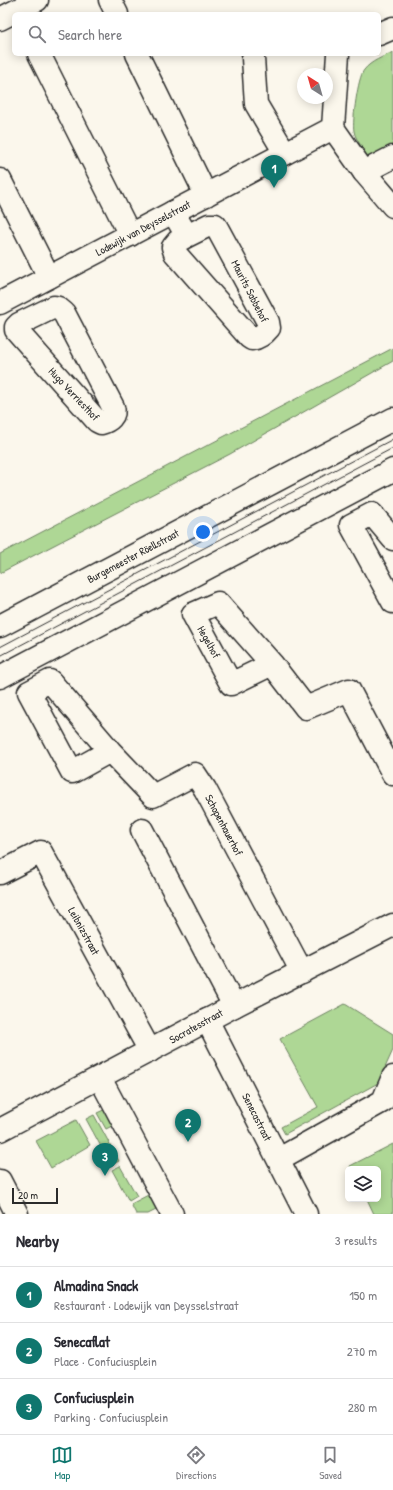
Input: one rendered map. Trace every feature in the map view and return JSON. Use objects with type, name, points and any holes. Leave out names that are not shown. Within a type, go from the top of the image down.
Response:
[{"type":"street","points":[[12,11],[37,0]]},
{"type":"street","points":[[110,0],[116,12]]},
{"type":"street","points":[[381,33],[393,28]]},
{"type":"street","points":[[40,56],[130,235]]},
{"type":"street","points":[[137,56],[206,195]]},
{"type":"street","points":[[338,56],[333,128],[364,172],[393,206]]},
{"type":"street","points":[[252,58],[256,104],[285,153]]},
{"type":"street","name":"Lodewijk van Deysselstraat","points":[[0,303],[333,128]]},
{"type":"street","points":[[364,172],[393,157]]},
{"type":"street","points":[[0,180],[49,277]]},
{"type":"street","points":[[173,212],[187,236]]},
{"type":"street","name":"Maurits Sabbehof","points":[[209,225],[215,225],[268,322],[269,328],[266,332],[257,338],[252,339],[176,253],[173,247],[174,244],[187,236],[209,225]]},
{"type":"street","points":[[20,293],[33,317]]},
{"type":"street","name":"Hugo Verriesthof","points":[[54,308],[58,308],[64,313],[114,407],[115,412],[110,419],[101,423],[97,421],[18,333],[16,327],[33,317],[54,308]]},
{"type":"street","name":"Burgemeester Röellstraat","points":[[0,626],[393,419]]},
{"type":"street","points":[[0,677],[393,470]]},
{"type":"street","points":[[393,539],[372,514],[351,525],[393,602]]},
{"type":"street","points":[[272,664],[306,708],[349,690],[393,774]]},
{"type":"street","name":"Schopenhauerhof","points":[[110,751],[153,796],[195,774],[205,789],[302,972]]},
{"type":"street","points":[[142,830],[234,1006]]},
{"type":"street","name":"Leibnizstraat","points":[[0,874],[41,852],[150,1051]]},
{"type":"street","name":"Socratesstraat","points":[[0,1130],[207,1020],[393,925]]},
{"type":"street","name":"Senecastraat","points":[[207,1020],[306,1214]]},
{"type":"street","points":[[279,1159],[383,1101],[393,1077]]},
{"type":"street","points":[[100,1078],[172,1214]]},
{"type":"street","points":[[0,1181],[17,1214]]},
{"type":"green space","points":[[393,52],[393,149],[370,161],[358,142],[354,131],[356,99],[364,70],[370,64]]},
{"type":"green space","points":[[393,348],[393,361],[230,454],[0,573],[0,554]]},
{"type":"green space","points":[[345,1004],[393,1034],[393,1050],[378,1083],[285,1134],[281,1127],[318,1107],[280,1039]]},
{"type":"green space","points":[[108,1108],[116,1124],[106,1129],[97,1113]]},
{"type":"green space","points":[[94,1115],[119,1161],[111,1165],[86,1119]]},
{"type":"green space","points":[[76,1120],[90,1145],[51,1168],[36,1141]]},
{"type":"green space","points":[[393,1144],[393,1214],[374,1214],[368,1202],[381,1202],[381,1166],[350,1166]]},
{"type":"green space","points":[[120,1166],[137,1196],[129,1201],[112,1170]]},
{"type":"green space","points":[[152,1193],[160,1208],[148,1214],[136,1214],[131,1204]]},
{"type":"tram line","points":[[0,647],[393,439]]},
{"type":"tram line","points":[[0,656],[393,448]]},
{"type":"place","name":"Almadina Snack","points":[[274,188]]},
{"type":"place","name":"Senecaflat","points":[[188,1142]]},
{"type":"place","name":"Confuciusplein","points":[[105,1176]]}]
